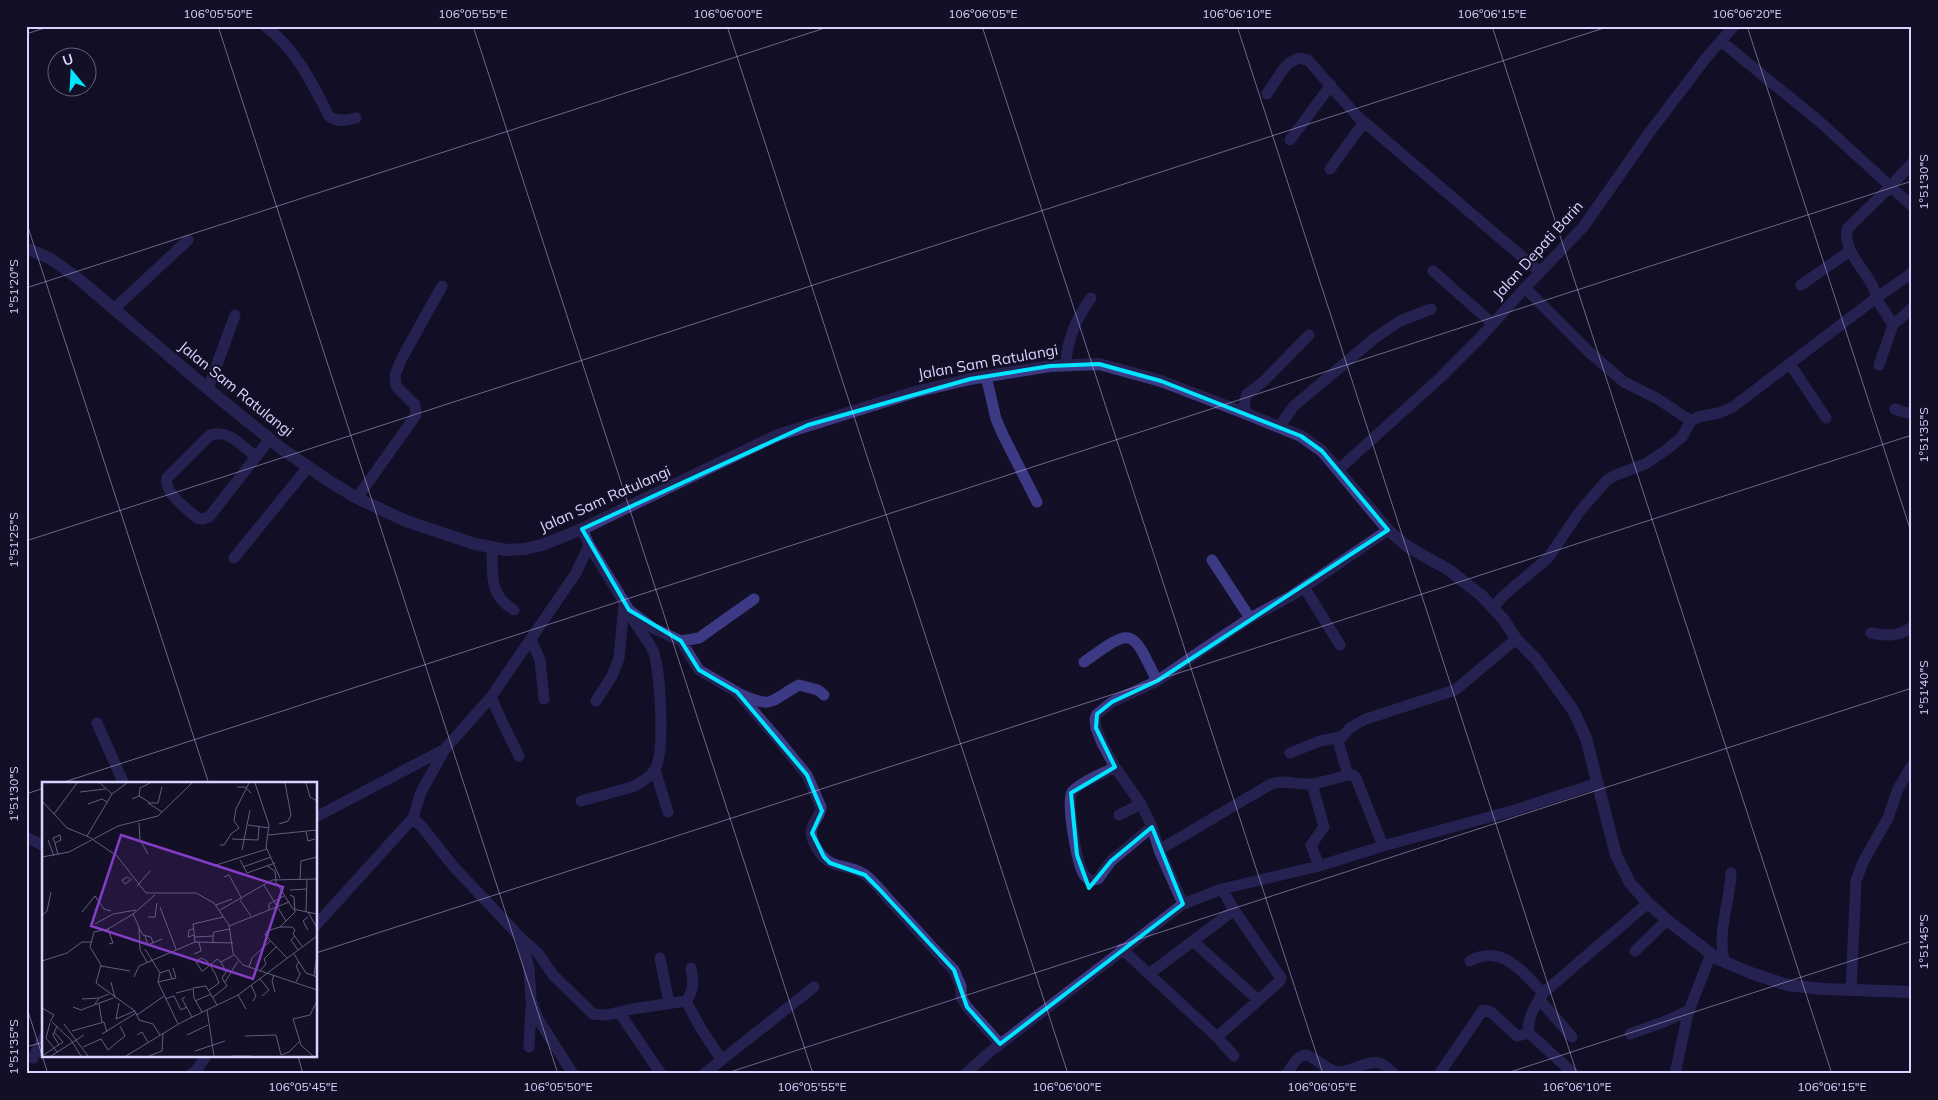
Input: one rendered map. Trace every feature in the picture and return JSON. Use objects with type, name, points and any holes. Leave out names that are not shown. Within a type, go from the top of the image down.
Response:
[{"type":"street","points":[[265,26],[291,51],[311,78],[330,116],[340,120],[356,118]]},
{"type":"street","name":"Jalan Depati Barin","points":[[1338,470],[1441,377],[1584,226],[1649,133],[1734,26]]},
{"type":"street","points":[[1721,40],[1820,122],[1912,206]]},
{"type":"street","points":[[1268,94],[1286,67],[1298,58],[1308,60],[1364,122],[1540,272]]},
{"type":"street","points":[[1290,140],[1331,85]]},
{"type":"street","points":[[1330,169],[1364,122]]},
{"type":"street","points":[[1893,325],[1876,298],[1872,284],[1850,252],[1846,242],[1846,229],[1890,187],[1912,162]]},
{"type":"street","points":[[114,309],[188,240]]},
{"type":"street","name":"Jalan Sam Ratulangi","points":[[26,248],[51,259],[270,439],[308,467],[357,498],[406,521],[475,544],[507,550],[525,549],[542,545],[582,530],[778,436],[816,422],[915,392],[986,376],[1066,364],[1099,364],[1161,380],[1300,436],[1322,452],[1388,530],[1408,547],[1449,570],[1482,596],[1504,620],[1516,639],[1536,659],[1573,710],[1586,738],[1616,855],[1630,883],[1667,920],[1710,954],[1751,973],[1787,985],[1912,992]]},
{"type":"street","points":[[1801,285],[1850,252]]},
{"type":"street","points":[[1433,271],[1493,324]]},
{"type":"street","points":[[1493,608],[1502,596],[1548,558],[1580,511],[1608,480],[1616,475],[1646,464],[1666,450],[1682,437],[1691,421],[1698,417],[1733,408],[1876,298],[1912,273]]},
{"type":"street","points":[[357,498],[416,415],[415,405],[396,386],[395,375],[402,358],[442,286]]},
{"type":"street","points":[[1525,288],[1589,352],[1624,382],[1658,399],[1691,421]]},
{"type":"street","points":[[1066,364],[1071,333],[1080,313],[1091,298]]},
{"type":"street","points":[[1879,365],[1893,325],[1912,308]]},
{"type":"street","points":[[1279,427],[1294,406],[1376,337],[1400,321],[1430,309]]},
{"type":"street","points":[[208,389],[235,314]]},
{"type":"street","points":[[1247,414],[1244,405],[1247,394],[1264,381],[1309,335]]},
{"type":"street","points":[[1790,364],[1826,418]]},
{"type":"street","points":[[986,376],[996,419],[1037,502]]},
{"type":"street","points":[[1894,408],[1907,413],[1912,411]]},
{"type":"street","points":[[256,457],[227,434],[217,433],[210,436],[167,478],[168,490],[197,518],[209,517],[256,457],[270,439]]},
{"type":"street","points":[[234,558],[308,467]]},
{"type":"street","points":[[582,530],[603,570],[624,600],[636,627],[650,646],[657,664],[661,734],[655,770],[668,812]]},
{"type":"street","points":[[1183,904],[1159,850],[1142,804],[1115,767],[1102,743],[1094,719],[1097,714],[1112,702],[1157,681],[1250,618],[1304,587],[1388,530]]},
{"type":"street","points":[[318,922],[413,818],[421,792],[445,749],[491,697],[576,573],[589,545]]},
{"type":"street","points":[[492,548],[495,590],[498,597],[514,610]]},
{"type":"street","points":[[1212,560],[1250,618]]},
{"type":"street","points":[[1304,587],[1340,645]]},
{"type":"street","points":[[681,641],[699,638],[754,599]]},
{"type":"street","points":[[596,701],[612,676],[619,658],[624,600]]},
{"type":"street","points":[[629,610],[653,628],[681,641],[699,670],[737,692],[763,703],[783,696],[799,685],[818,690],[824,695]]},
{"type":"street","points":[[1871,633],[1888,636],[1896,635],[1904,633],[1912,627]]},
{"type":"street","points":[[1084,662],[1122,637],[1132,638],[1142,650],[1157,681]]},
{"type":"street","points":[[1348,774],[1338,741],[1351,727],[1366,719],[1456,690],[1516,639]]},
{"type":"street","points":[[531,640],[540,660],[544,699]]},
{"type":"street","points":[[737,692],[807,775],[821,807],[821,811],[812,825],[814,844],[830,863],[865,875],[954,970],[967,1007],[1000,1044]]},
{"type":"street","points":[[491,697],[520,756]]},
{"type":"street","points":[[96,723],[123,782]]},
{"type":"street","points":[[1290,753],[1320,741],[1340,737]]},
{"type":"street","points":[[318,816],[445,749]]},
{"type":"street","points":[[1851,990],[1856,881],[1888,818],[1898,789],[1912,765]]},
{"type":"street","points":[[1115,767],[1076,788],[1071,795],[1072,821],[1077,854],[1084,876],[1090,881],[1098,879],[1112,861],[1152,827]]},
{"type":"street","points":[[581,801],[632,787],[640,783],[655,770]]},
{"type":"street","points":[[1159,850],[1271,784],[1285,781],[1298,784],[1312,784],[1348,774],[1356,778],[1383,846]]},
{"type":"street","points":[[965,1074],[1000,1044],[1064,997],[1122,949],[1183,904],[1222,889],[1319,866],[1383,846],[1515,810],[1598,783]]},
{"type":"street","points":[[1312,784],[1324,827],[1311,845],[1319,866]]},
{"type":"street","points":[[1119,815],[1142,804]]},
{"type":"street","points":[[413,818],[453,866],[521,938],[538,952],[553,975],[593,1014],[606,1015],[686,1001]]},
{"type":"street","points":[[26,837],[42,845]]},
{"type":"street","points":[[1724,961],[1721,950],[1731,872]]},
{"type":"street","points":[[1217,1037],[1279,982],[1281,978],[1234,910],[1222,889]]},
{"type":"street","points":[[1574,1074],[1529,1033],[1529,1020],[1541,996],[1648,903]]},
{"type":"street","points":[[1148,974],[1234,910]]},
{"type":"street","points":[[1635,951],[1667,920]]},
{"type":"street","points":[[521,938],[529,968],[531,1000],[529,1047]]},
{"type":"street","points":[[1193,941],[1258,1000]]},
{"type":"street","points":[[1122,949],[1217,1037],[1234,1056]]},
{"type":"street","points":[[1675,1074],[1690,1010],[1710,954]]},
{"type":"street","points":[[1470,961],[1478,956],[1486,955],[1511,961],[1572,1037]]},
{"type":"street","points":[[660,958],[669,1003]]},
{"type":"street","points":[[686,1001],[693,988],[691,968]]},
{"type":"street","points":[[704,1074],[814,987]]},
{"type":"street","points":[[531,1000],[543,1030],[573,1074]]},
{"type":"street","points":[[686,1001],[721,1059]]},
{"type":"street","points":[[1439,1074],[1483,1010],[1491,1012],[1517,1036],[1529,1033]]},
{"type":"street","points":[[1630,1034],[1690,1010]]},
{"type":"street","points":[[619,1012],[661,1074]]},
{"type":"street","points":[[33,1058],[42,1041]]},
{"type":"street","points":[[1287,1074],[1302,1055],[1307,1055],[1335,1071],[1345,1071],[1377,1063],[1382,1064],[1394,1074]]},
{"type":"street","points":[[194,1073],[205,1058]]},
{"type":"highlighted area","points":[[1099,364],[1161,381],[1301,436],[1322,451],[1388,530],[1157,681],[1112,702],[1097,714],[1096,728],[1115,767],[1071,793],[1077,855],[1089,888],[1111,861],[1152,827],[1183,904],[1000,1044],[967,1007],[954,970],[879,889],[865,875],[830,863],[824,857],[812,833],[822,811],[807,775],[737,692],[699,670],[681,641],[629,610],[582,529],[808,425],[970,379],[1050,366]]}]
